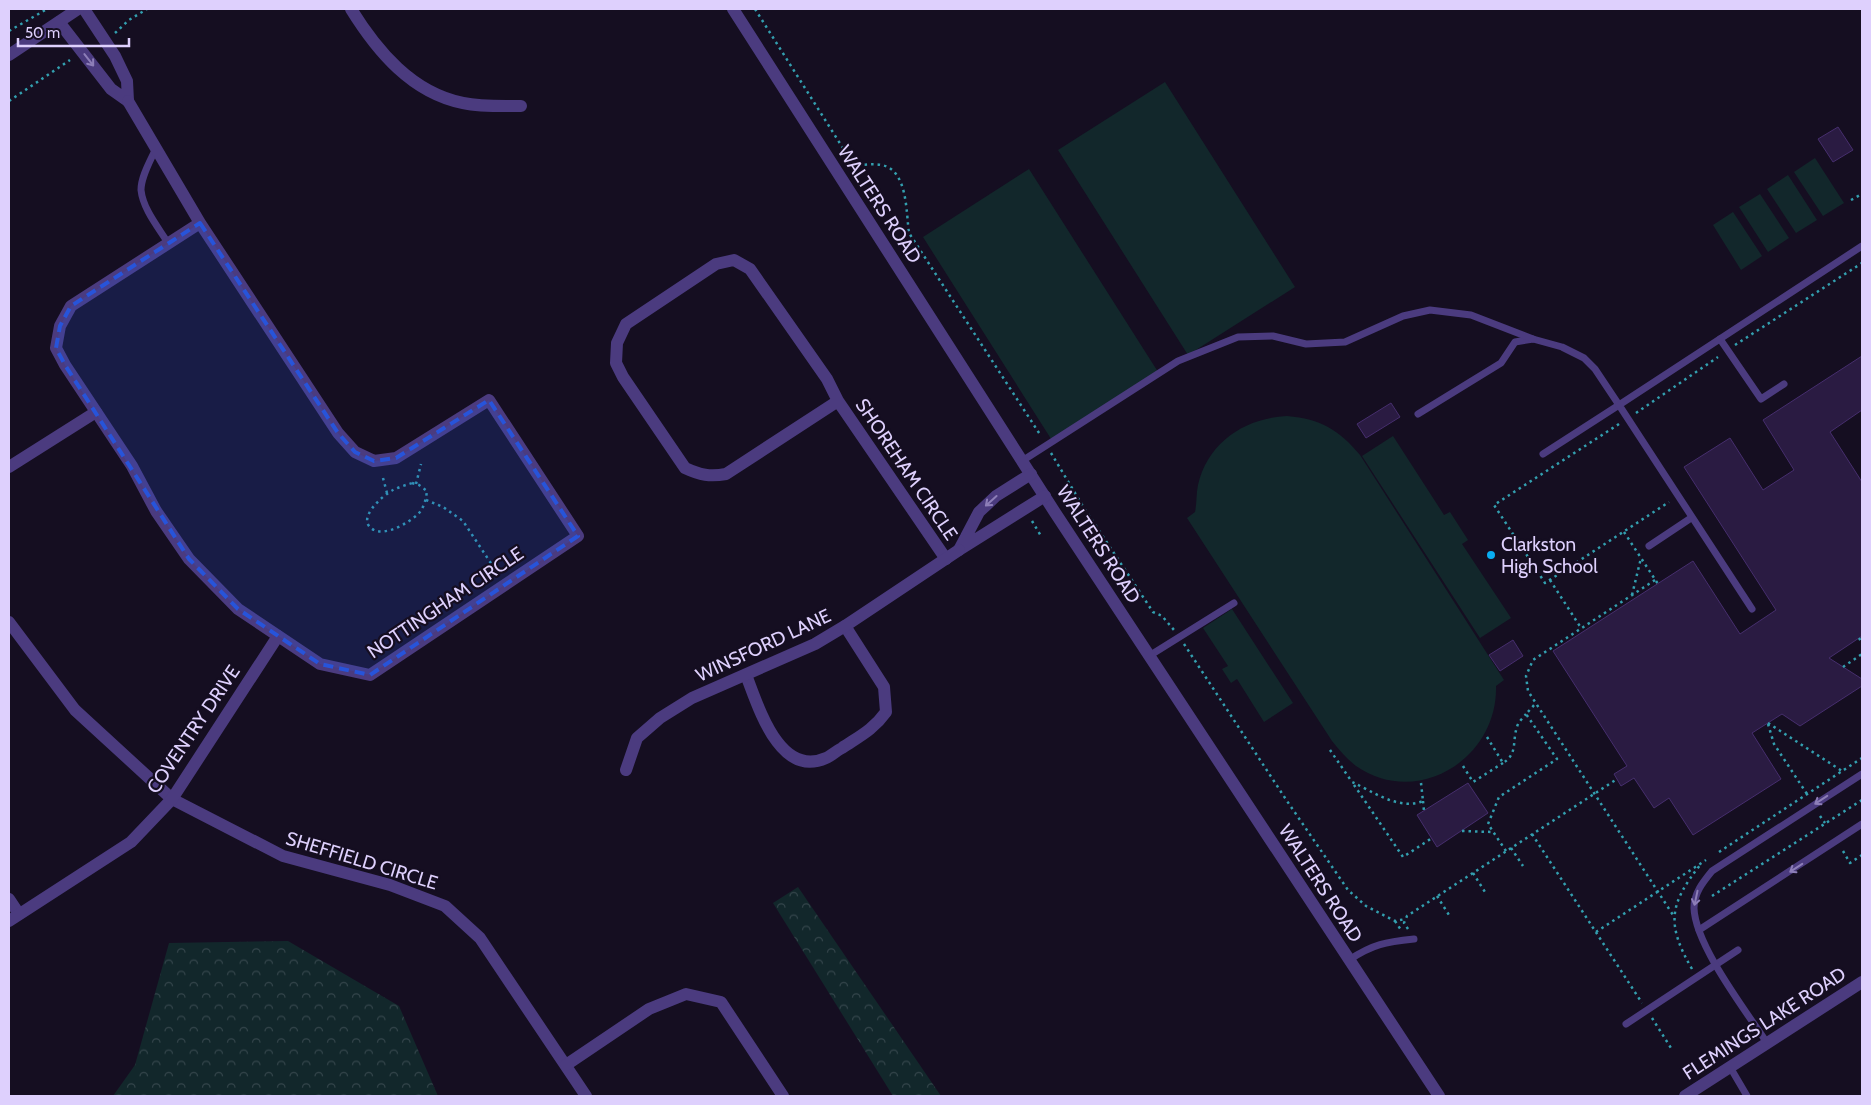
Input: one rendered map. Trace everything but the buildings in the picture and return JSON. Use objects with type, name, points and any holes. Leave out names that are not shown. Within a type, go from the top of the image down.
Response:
[{"type":"street","points":[[9,55],[78,9]]},
{"type":"street","name":"NOTTINGHAM CIRCLE","points":[[84,9],[115,56],[127,81],[128,101]]},
{"type":"street","points":[[351,9],[368,35],[408,78],[434,93],[462,103],[484,106],[521,106]]},
{"type":"street","name":"WALTERS ROAD","points":[[733,9],[1022,461],[1439,1096]]},
{"type":"street","name":"NOTTINGHAM CIRCLE","points":[[59,22],[111,89],[128,101],[200,223],[338,433],[355,452],[374,461],[396,458],[489,400],[578,536],[370,675],[320,664],[238,609],[189,559],[156,511],[132,466],[56,348],[60,326],[71,306],[200,223]]},
{"type":"street","name":"SHOREHAM CIRCLE","points":[[838,401],[726,474],[699,475],[685,468],[623,377],[616,362],[617,343],[626,324],[716,264],[734,260],[750,269],[827,379],[838,401],[946,559]]},
{"type":"street","points":[[9,467],[96,412]]},
{"type":"street","name":"WINSFORD LANE","points":[[958,550],[979,512],[996,496],[1031,474]]},
{"type":"street","name":"WINSFORD LANE","points":[[626,770],[637,738],[660,718],[692,698],[815,644],[958,550],[1045,496]]},
{"type":"street","name":"SHEFFIELD CIRCLE","points":[[9,622],[75,710],[172,799],[282,856],[390,885],[445,906],[480,938],[586,1096]]},
{"type":"street","points":[[746,675],[774,740],[789,754],[805,762],[825,759],[876,726],[886,712],[884,687],[845,626]]},
{"type":"street","name":"COVENTRY DRIVE","points":[[14,918],[131,842],[172,799],[278,636]]},
{"type":"street","points":[[9,898],[14,918]]},
{"type":"street","name":"FLEMINGS LAKE ROAD","points":[[1685,1096],[1862,982]]},
{"type":"street","points":[[566,1065],[649,1009],[686,994],[721,1002],[783,1096]]},
{"type":"lane","points":[[156,148],[147,167],[141,188],[146,207],[168,243]]},
{"type":"lane","points":[[1543,454],[1862,246]]},
{"type":"lane","points":[[1022,461],[1178,361],[1238,337],[1273,336],[1306,344],[1345,342],[1403,316],[1430,310],[1471,315],[1533,339],[1562,347],[1584,358],[1595,369],[1752,609]]},
{"type":"lane","points":[[1418,414],[1501,363],[1515,342],[1533,339]]},
{"type":"lane","points":[[1720,339],[1762,399],[1784,384]]},
{"type":"lane","points":[[1649,546],[1692,518]]},
{"type":"lane","points":[[1149,656],[1234,602]]},
{"type":"lane","points":[[1767,1044],[1708,952],[1699,930],[1694,908],[1698,890],[1712,871],[1862,774]]},
{"type":"lane","points":[[1699,930],[1862,824]]},
{"type":"lane","points":[[1349,960],[1384,942],[1414,939]]},
{"type":"lane","points":[[1626,1024],[1738,950]]},
{"type":"lane","points":[[1730,1067],[1747,1096]]},
{"type":"path","points":[[9,31],[47,9]]},
{"type":"path","points":[[114,34],[129,20],[147,9]]},
{"type":"path","points":[[755,9],[853,164],[862,166],[880,164],[891,168],[903,185],[907,201],[906,210],[909,233],[1046,444],[1084,508],[1153,612],[1162,616],[1179,636],[1348,890],[1366,906],[1395,921],[1406,919]]},
{"type":"path","points":[[9,100],[72,59]]},
{"type":"path","points":[[1851,200],[1862,194]]},
{"type":"path","points":[[1670,502],[1545,583],[1494,505],[1862,263]]},
{"type":"path","points":[[416,484],[421,464]]},
{"type":"path","points":[[383,478],[388,494]]},
{"type":"path","points":[[412,483],[416,484],[427,491],[426,500],[418,514],[404,523],[387,530],[376,531],[369,526],[367,519],[372,507],[388,494],[412,483]]},
{"type":"path","points":[[426,500],[443,507],[463,521],[500,577]]},
{"type":"path","points":[[1032,521],[1041,536]]},
{"type":"path","points":[[1624,532],[1658,584]]},
{"type":"path","points":[[1632,595],[1641,558]]},
{"type":"path","points":[[1550,580],[1581,628]]},
{"type":"path","points":[[1655,580],[1533,660],[1526,676],[1528,691],[1674,915]]},
{"type":"path","points":[[1859,638],[1862,643]]},
{"type":"path","points":[[1843,666],[1862,654]]},
{"type":"path","points":[[1463,766],[1473,782],[1509,760],[1515,750],[1517,726],[1536,703]]},
{"type":"path","points":[[1506,851],[1488,824],[1499,796],[1557,759],[1526,714]]},
{"type":"path","points":[[1807,794],[1774,744],[1768,723],[1842,772]]},
{"type":"path","points":[[1487,737],[1503,763]]},
{"type":"path","points":[[1330,750],[1403,857],[1432,838]]},
{"type":"path","points":[[1596,932],[1862,758]]},
{"type":"path","points":[[1414,939],[1404,923],[1407,916],[1616,779]]},
{"type":"path","points":[[1352,782],[1384,798],[1402,803],[1418,803],[1423,801]]},
{"type":"path","points":[[1421,783],[1424,811]]},
{"type":"path","points":[[1712,896],[1862,800]]},
{"type":"path","points":[[1820,816],[1825,823]]},
{"type":"path","points":[[1462,830],[1493,832]]},
{"type":"path","points":[[1532,834],[1642,1004]]},
{"type":"path","points":[[1511,848],[1523,866]]},
{"type":"path","points":[[1842,850],[1850,863],[1862,855]]},
{"type":"path","points":[[1472,873],[1485,892]]},
{"type":"path","points":[[1437,896],[1450,915]]},
{"type":"path","points":[[1652,1018],[1672,1048]]},
{"type":"highlighted area","points":[[200,223],[338,433],[355,452],[374,461],[396,458],[489,400],[578,536],[370,675],[320,664],[238,609],[189,559],[65,365],[56,348],[60,326],[71,306]]},
{"type":"green space","points":[[1165,82],[1295,287],[1188,355],[1058,150]]},
{"type":"green space","points":[[1815,158],[1844,203],[1823,216],[1794,172]]},
{"type":"green space","points":[[1029,169],[1160,375],[1053,442],[923,237]]},
{"type":"green space","points":[[1788,175],[1817,220],[1796,233],[1767,189]]},
{"type":"green space","points":[[1760,194],[1789,238],[1768,252],[1739,207]]},
{"type":"green space","points":[[1733,212],[1762,256],[1741,270],[1713,225]]},
{"type":"green space","points":[[1287,416],[1310,420],[1328,427],[1345,439],[1360,455],[1504,680],[1496,686],[1493,712],[1484,735],[1469,754],[1450,769],[1428,779],[1404,782],[1380,778],[1356,766],[1343,754],[1332,741],[1187,518],[1195,512],[1198,485],[1203,470],[1210,456],[1219,445],[1243,427],[1272,418]]},
{"type":"green space","points":[[1393,436],[1444,515],[1450,512],[1468,540],[1462,544],[1511,618],[1480,638],[1362,456]]},
{"type":"green space","points":[[1232,609],[1293,703],[1264,722],[1237,679],[1231,683],[1222,669],[1228,666],[1203,628]]},
{"type":"green space","points":[[798,887],[941,1096],[893,1096],[773,903]]},
{"type":"green space","points":[[288,941],[399,1006],[438,1096],[113,1096],[135,1065],[169,943]]},
{"type":"place","name":"Clarkston High School","points":[[1491,555]]}]
